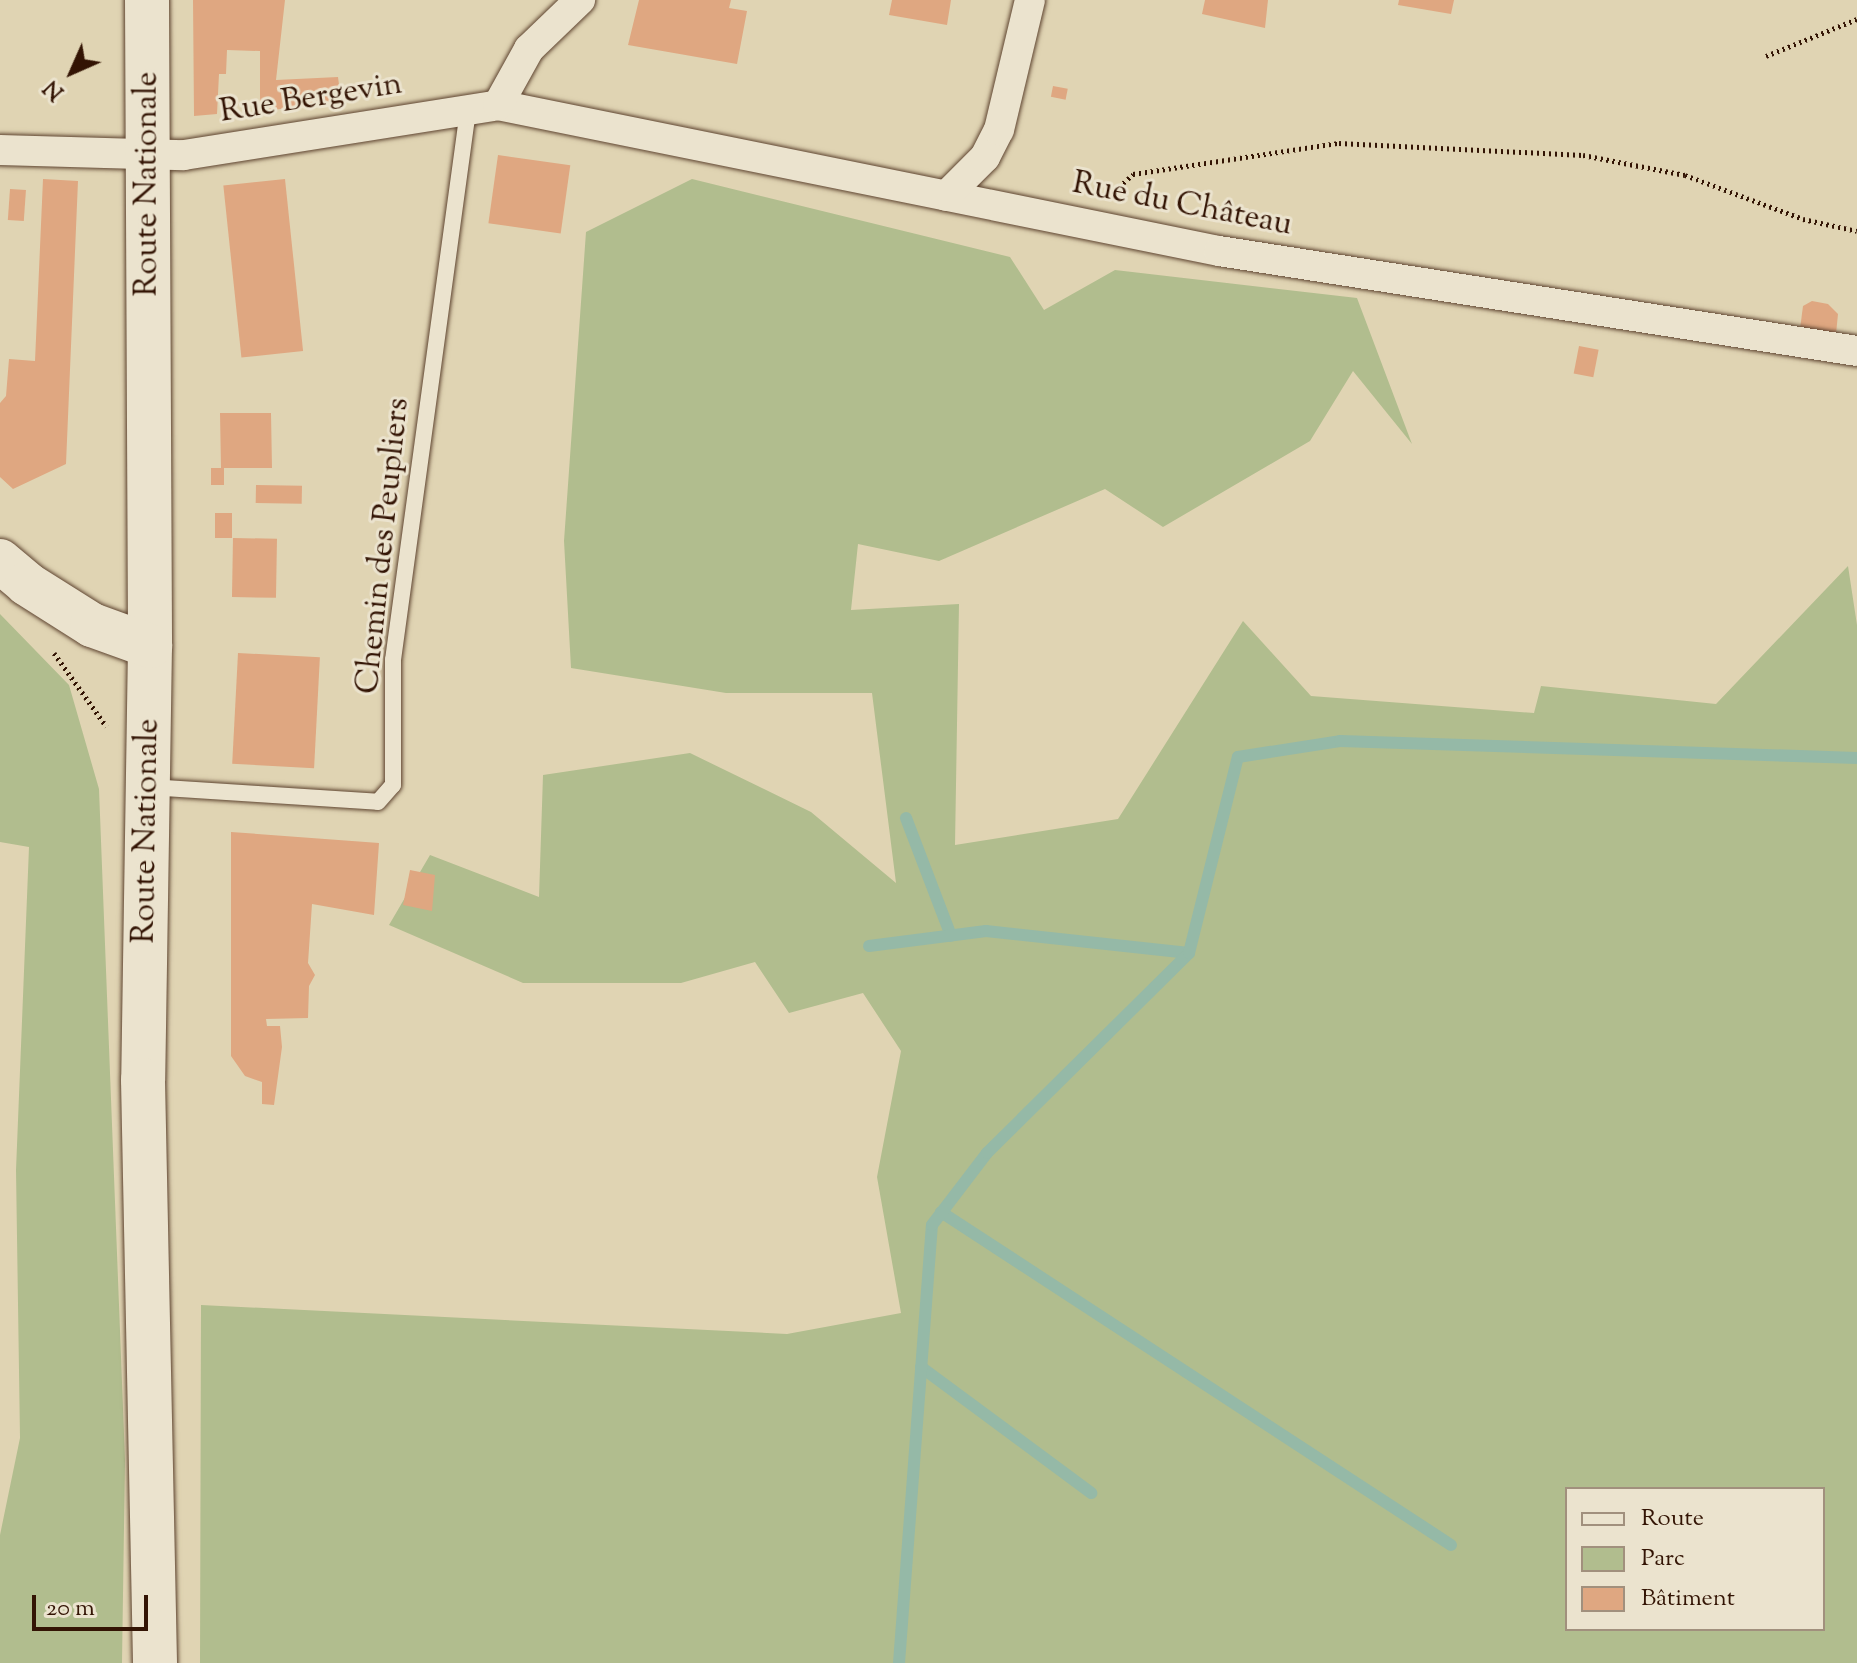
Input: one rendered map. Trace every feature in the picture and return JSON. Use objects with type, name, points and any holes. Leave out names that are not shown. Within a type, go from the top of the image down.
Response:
[{"type":"main road","name":"Route Nationale","points":[[147,0],[149,157],[145,420],[150,646],[143,1080],[155,1663]]},
{"type":"main road","points":[[0,561],[27,584],[92,625],[150,646]]},
{"type":"street","points":[[483,108],[529,49],[580,0]]},
{"type":"street","points":[[946,196],[985,157],[999,130],[1030,0]]},
{"type":"street","name":"Rue Bergevin","points":[[0,150],[149,157],[483,108]]},
{"type":"street","name":"Rue du Château","points":[[483,108],[1235,253],[1857,351]]},
{"type":"lane","name":"Chemin des Peupliers","points":[[148,786],[378,802],[393,785],[393,660],[483,108]]},
{"type":"path","points":[[1766,56],[1857,19]]},
{"type":"path","points":[[1080,223],[1133,174],[1339,143],[1583,155],[1685,175],[1803,219],[1857,231]]},
{"type":"path","points":[[48,645],[108,729]]},
{"type":"green space","points":[[692,179],[1010,257],[1044,310],[1115,270],[1357,298],[1412,444],[1353,371],[1310,441],[1163,527],[1105,489],[939,561],[858,544],[851,610],[959,604],[955,845],[1118,819],[1243,621],[1311,696],[1534,713],[1541,686],[1716,704],[1848,566],[1857,625],[1857,1663],[200,1663],[201,1305],[787,1334],[901,1313],[877,1177],[901,1051],[863,993],[789,1013],[755,962],[681,983],[523,983],[389,925],[430,855],[539,897],[543,775],[690,753],[811,812],[896,883],[872,693],[726,693],[571,668],[564,541],[586,232]]},
{"type":"green space","points":[[0,614],[69,685],[99,789],[125,1460],[122,1663],[0,1663],[0,1535],[20,1438],[16,1170],[29,847],[0,842]]},
{"type":"building","points":[[193,0],[285,0],[276,80],[338,77],[341,100],[260,112],[260,51],[227,50],[226,74],[219,74],[217,114],[194,116]]},
{"type":"building","points":[[639,0],[731,0],[729,8],[747,11],[737,64],[628,45]]},
{"type":"building","points":[[892,0],[951,0],[947,25],[889,15]]},
{"type":"building","points":[[1205,0],[1268,0],[1265,28],[1202,14]]},
{"type":"building","points":[[1399,0],[1454,0],[1451,14],[1398,5]]},
{"type":"building","points":[[1053,86],[1068,89],[1066,100],[1051,97]]},
{"type":"building","points":[[498,155],[570,165],[561,233],[488,223]]},
{"type":"building","points":[[43,179],[78,181],[66,464],[13,489],[0,477],[0,403],[6,396],[9,359],[35,361]]},
{"type":"building","points":[[285,179],[303,351],[241,358],[223,185]]},
{"type":"building","points":[[10,189],[26,190],[24,221],[8,220]]},
{"type":"building","points":[[1812,301],[1828,304],[1838,314],[1836,334],[1800,329],[1803,306]]},
{"type":"building","points":[[1579,346],[1599,350],[1593,377],[1574,373]]},
{"type":"building","points":[[220,413],[271,413],[272,468],[224,468],[224,485],[211,485],[211,468],[221,468]]},
{"type":"building","points":[[256,485],[302,486],[302,504],[256,503]]},
{"type":"building","points":[[215,513],[232,513],[232,538],[215,538]]},
{"type":"building","points":[[233,538],[277,539],[276,598],[232,597]]},
{"type":"building","points":[[238,653],[320,657],[314,768],[232,764]]},
{"type":"building","points":[[231,832],[379,843],[374,915],[312,904],[308,963],[315,975],[309,986],[308,1018],[266,1019],[267,1026],[280,1026],[282,1047],[274,1105],[262,1104],[262,1082],[245,1076],[231,1056]]},
{"type":"building","points":[[410,870],[435,875],[432,911],[403,905]]},
{"type":"waterway","points":[[899,1663],[932,1225],[987,1153],[1189,953],[1238,757],[1340,741],[1857,758]]},
{"type":"waterway","points":[[906,818],[951,936]]},
{"type":"waterway","points":[[869,946],[986,931],[1189,953]]},
{"type":"waterway","points":[[941,1212],[1451,1545]]},
{"type":"waterway","points":[[921,1367],[1091,1493]]}]
